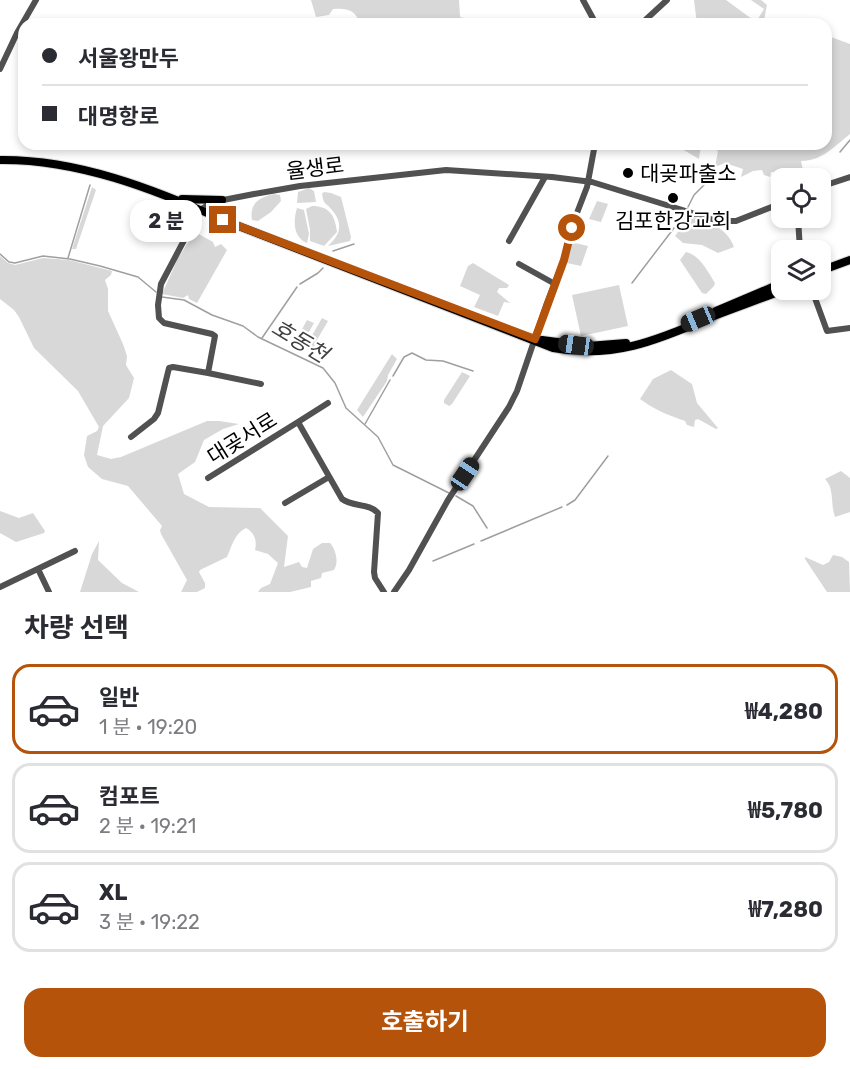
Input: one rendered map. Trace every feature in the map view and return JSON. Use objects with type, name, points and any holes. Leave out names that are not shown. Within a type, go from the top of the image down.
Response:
[{"type":"main road","points":[[0,160],[33,161],[75,168],[172,199],[226,222],[535,339],[553,348],[579,352],[617,350],[663,338],[771,295]]},
{"type":"main road","points":[[172,199],[222,200]]},
{"type":"main road","points":[[831,267],[850,260]]},
{"type":"main road","points":[[535,339],[588,346],[628,343],[679,327],[771,288]]},
{"type":"street","points":[[26,18],[36,0]]},
{"type":"street","points":[[583,0],[593,18]]},
{"type":"street","points":[[648,18],[667,0]]},
{"type":"street","points":[[0,69],[18,31]]},
{"type":"street","points":[[394,592],[448,500],[514,398],[555,284],[588,182],[594,150]]},
{"type":"street","name":"율생로","points":[[200,210],[222,200],[300,186],[438,170],[588,182],[718,221],[736,221],[771,207]]},
{"type":"street","points":[[509,242],[545,177]]},
{"type":"street","points":[[831,183],[850,177]]},
{"type":"street","points":[[222,200],[218,209],[226,222]]},
{"type":"street","points":[[200,210],[162,284],[158,305],[159,318],[164,323],[215,336],[208,373]]},
{"type":"street","points":[[519,264],[555,284]]},
{"type":"street","points":[[816,300],[827,331],[850,328]]},
{"type":"street","points":[[131,437],[145,427],[158,413],[169,368],[261,384]]},
{"type":"street","points":[[298,422],[328,403]]},
{"type":"street","name":"대곶서로","points":[[208,478],[298,422],[345,501],[371,507],[378,513],[374,572],[384,592]]},
{"type":"street","points":[[285,503],[329,477]]},
{"type":"street","points":[[0,587],[75,550]]},
{"type":"street","points":[[38,569],[49,592]]},
{"type":"shaded area","points":[[311,0],[459,0],[460,17],[464,18],[357,18],[350,11],[343,9],[333,9],[329,15],[316,17]]},
{"type":"shaded area","points":[[694,0],[726,0],[751,18],[696,18]]},
{"type":"shaded area","points":[[751,0],[761,0],[767,5],[764,18],[758,18],[764,9]]},
{"type":"shaded area","points":[[832,37],[850,44],[850,134],[832,149]]},
{"type":"shaded area","points":[[684,150],[701,150],[699,159]]},
{"type":"shaded area","points":[[716,150],[830,150],[822,156],[801,161],[803,168],[771,168],[770,177],[764,175],[762,170],[753,171],[741,177],[743,169],[725,163],[715,167]]},
{"type":"shaded area","points":[[92,187],[96,190],[76,249],[72,249]]},
{"type":"shaded area","points":[[309,188],[314,191],[316,202],[297,203],[298,192]]},
{"type":"shaded area","points":[[324,192],[341,197],[350,241],[328,246],[338,233],[339,225],[336,215],[324,200],[322,194]]},
{"type":"shaded area","points":[[280,195],[281,201],[258,221],[252,220],[254,205],[264,197]]},
{"type":"shaded area","points":[[597,201],[608,204],[601,222],[589,219]]},
{"type":"shaded area","points":[[312,206],[327,210],[335,221],[337,232],[324,246],[310,241],[306,209]]},
{"type":"shaded area","points":[[297,208],[304,210],[309,234],[307,243],[299,237],[295,228]]},
{"type":"shaded area","points":[[689,216],[722,230],[734,247],[718,253],[702,245],[683,243],[675,236]]},
{"type":"shaded area","points":[[195,232],[213,242],[215,247],[221,244],[227,250],[197,303],[189,299],[188,295],[183,298],[162,294],[178,258]]},
{"type":"shaded area","points":[[571,242],[588,246],[581,266],[567,263]]},
{"type":"shaded area","points":[[686,252],[699,260],[715,283],[706,294],[702,293],[680,260]]},
{"type":"shaded area","points":[[0,256],[8,263],[15,265],[43,258],[69,260],[112,271],[105,280],[108,289],[108,311],[127,356],[126,365],[134,378],[129,398],[103,426],[97,455],[111,459],[121,457],[207,421],[239,424],[223,429],[204,440],[195,462],[178,474],[184,494],[209,507],[260,508],[288,536],[284,567],[299,562],[302,567],[307,568],[313,549],[322,543],[330,543],[336,556],[334,570],[322,573],[321,578],[311,581],[311,587],[290,592],[258,592],[270,584],[278,563],[268,554],[255,550],[255,538],[246,528],[236,537],[227,557],[200,570],[205,588],[197,592],[181,592],[187,580],[161,534],[162,526],[128,486],[102,479],[88,467],[84,455],[87,436],[97,431],[99,427],[78,391],[34,348],[19,317],[0,299]]},
{"type":"shaded area","points":[[473,263],[509,285],[507,288],[499,288],[497,292],[510,303],[504,302],[498,316],[474,307],[480,295],[460,286],[468,266]]},
{"type":"shaded area","points":[[619,285],[628,326],[581,336],[572,295]]},
{"type":"shaded area","points":[[322,318],[328,321],[314,345],[318,348],[315,354],[306,346]]},
{"type":"shaded area","points":[[307,320],[314,323],[299,350],[293,346]]},
{"type":"shaded area","points":[[392,354],[397,359],[387,381],[363,417],[357,410]]},
{"type":"shaded area","points":[[671,370],[692,384],[697,403],[718,428],[698,419],[695,420],[694,427],[687,425],[685,421],[662,412],[640,399],[653,379]]},
{"type":"shaded area","points":[[462,372],[470,376],[449,406],[444,403],[444,400]]},
{"type":"shaded area","points":[[841,471],[850,478],[850,512],[835,517],[830,487],[825,479]]},
{"type":"shaded area","points":[[0,511],[19,518],[33,513],[45,531],[16,542],[0,533]]},
{"type":"shaded area","points":[[99,541],[98,560],[122,583],[139,592],[80,592],[92,554]]},
{"type":"shaded area","points":[[833,555],[849,562],[850,592],[827,592],[805,559],[805,557],[823,565],[829,562]]},
{"type":"waterway","points":[[840,152],[850,140]]},
{"type":"waterway","points":[[706,183],[720,181]]},
{"type":"waterway","points":[[68,258],[90,185]]},
{"type":"waterway","points":[[688,207],[694,195],[704,185]]},
{"type":"waterway","points":[[677,224],[683,215]]},
{"type":"waterway","points":[[632,283],[674,228]]},
{"type":"waterway","points":[[333,251],[354,244]]},
{"type":"waterway","name":"호동천","points":[[0,254],[9,262],[15,263],[43,256],[100,266],[138,277],[156,292]]},
{"type":"waterway","points":[[300,284],[323,268]]},
{"type":"waterway","points":[[262,338],[297,287]]},
{"type":"waterway","name":"호동천","points":[[162,297],[184,300],[212,315],[243,326],[258,337],[323,368],[335,383],[346,408],[378,437],[393,465],[449,493]]},
{"type":"waterway","points":[[393,376],[404,357],[412,353],[426,360],[443,361],[473,371]]},
{"type":"waterway","points":[[365,424],[390,380]]},
{"type":"waterway","points":[[567,505],[575,500],[608,456]]},
{"type":"waterway","name":"호동천","points":[[456,496],[473,506],[487,528]]},
{"type":"waterway","points":[[481,541],[562,507]]},
{"type":"waterway","points":[[433,561],[474,544]]},
{"type":"place","name":"대곶파출소","points":[[628,173]]},
{"type":"place","name":"김포한강교회","points":[[673,198]]},
{"type":"route","points":[[223,220],[535,339],[564,260],[572,228]]}]
